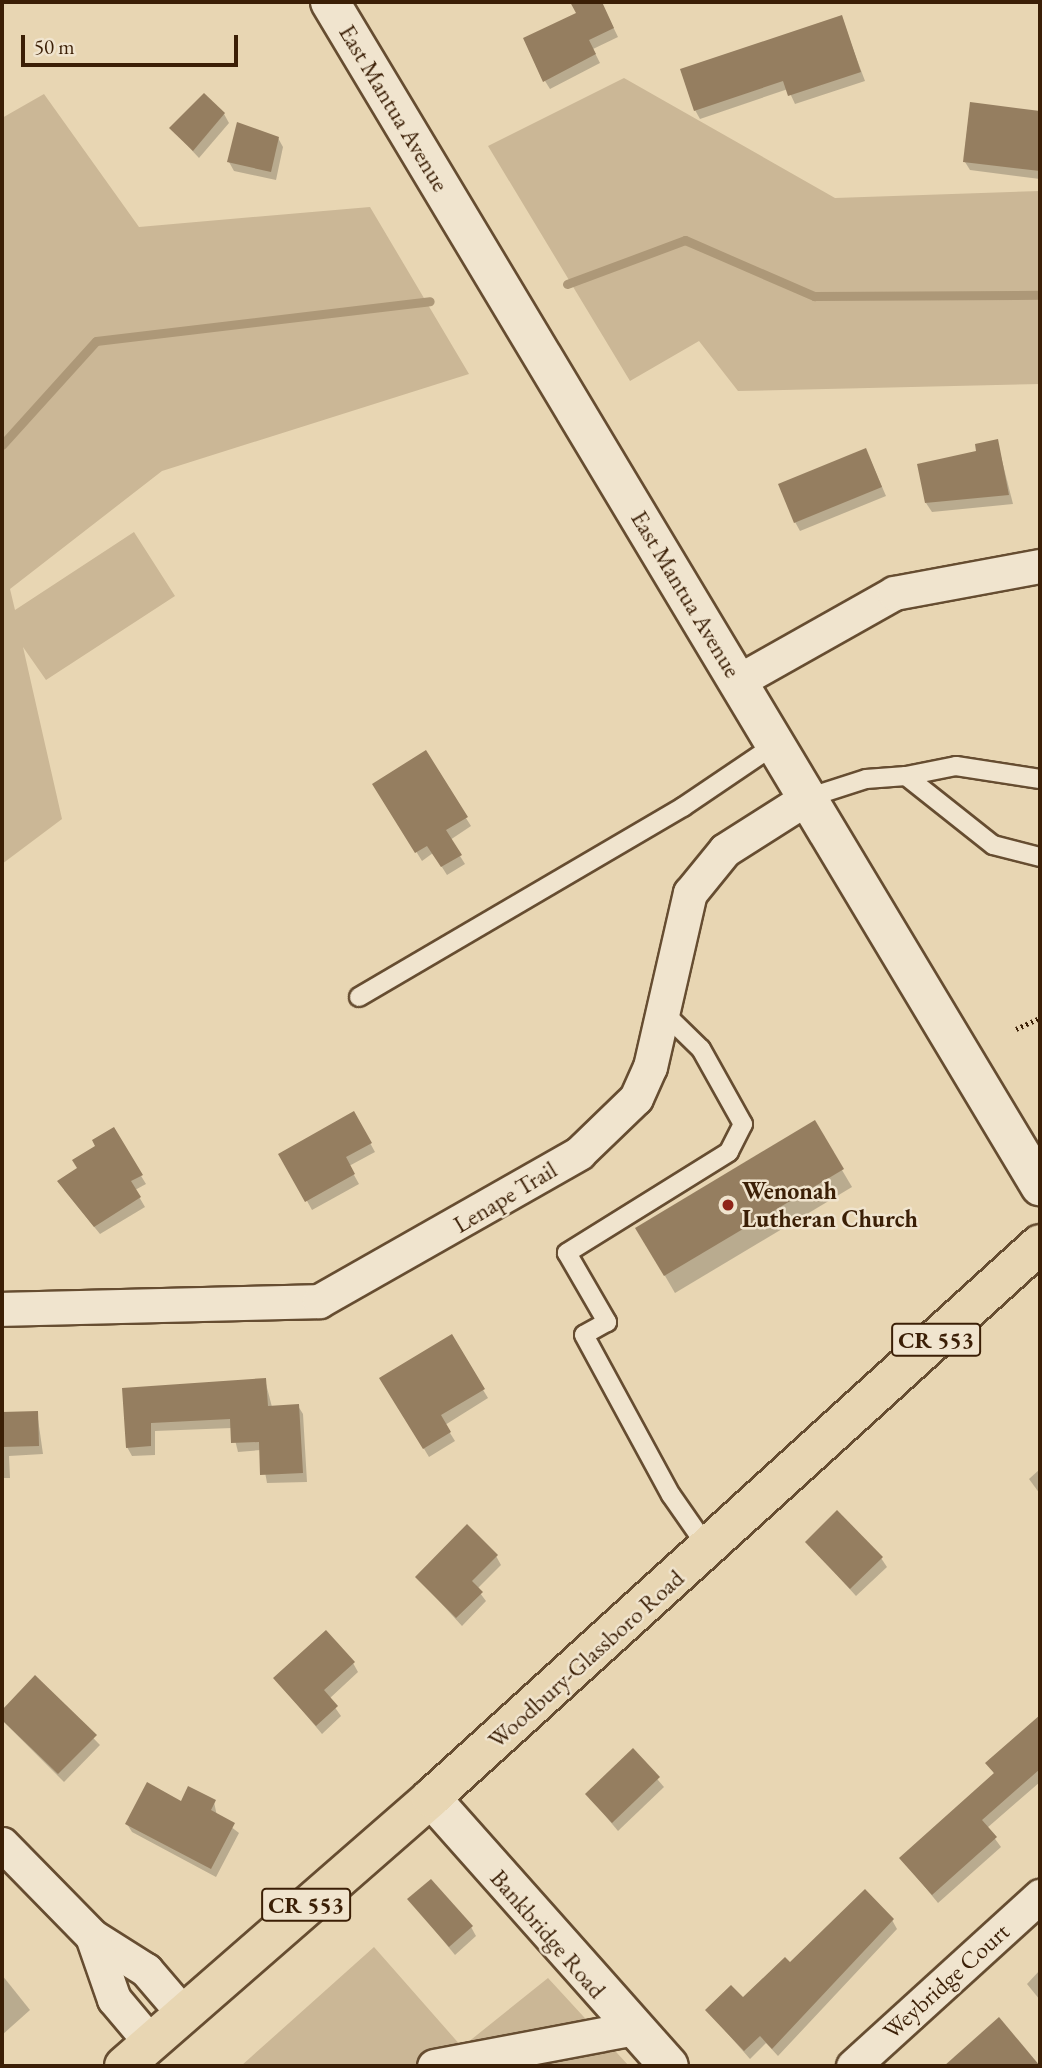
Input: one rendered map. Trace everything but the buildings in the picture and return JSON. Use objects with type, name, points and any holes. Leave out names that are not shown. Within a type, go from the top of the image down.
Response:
[{"type":"main road","name":"Woodbury-Glassboro Road","points":[[138,2055],[182,2012],[431,1798],[1040,1244]]},
{"type":"street","name":"East Mantua Avenue","points":[[342,6],[807,798],[1040,1186]]},
{"type":"street","points":[[738,681],[894,593],[1040,566]]},
{"type":"street","name":"Lenape Trail","points":[[2,1309],[287,1303],[344,1292],[579,1153],[616,1121],[650,1067],[683,908],[699,879],[725,850],[807,798]]},
{"type":"street","name":"Bankbridge Road","points":[[431,1798],[630,2029],[668,2066]]},
{"type":"street","points":[[2,1844],[92,1936],[146,1970],[182,2012]]},
{"type":"street","name":"Weybridge Court","points":[[853,2066],[1040,1896]]},
{"type":"street","points":[[92,1936],[114,1999],[138,2055]]},
{"type":"street","points":[[434,2066],[630,2029]]},
{"type":"lane","points":[[359,997],[683,807],[776,744]]},
{"type":"lane","points":[[807,798],[866,779],[905,776],[956,766],[1040,779]]},
{"type":"lane","points":[[905,776],[993,845],[1040,857]]},
{"type":"lane","points":[[663,1011],[701,1049],[743,1124],[729,1152],[567,1253],[607,1322],[584,1335],[671,1495],[708,1548]]},
{"type":"path","points":[[1016,1029],[1040,1018]]},
{"type":"shaded area","points":[[624,78],[835,198],[1040,191],[1040,384],[738,391],[699,341],[630,381],[488,146]]},
{"type":"shaded area","points":[[44,94],[139,227],[370,207],[469,374],[162,471],[10,589],[15,610],[134,532],[175,596],[46,680],[23,647],[62,819],[2,864],[2,118]]},
{"type":"shaded area","points":[[374,1947],[462,2047],[548,1978],[629,2066],[241,2066]]},
{"type":"waterway","points":[[567,284],[685,240],[814,296],[1040,295]]},
{"type":"waterway","points":[[2,445],[96,341],[430,301]]},
{"type":"place","name":"Wenonah Lutheran Church","points":[[728,1205]]}]
